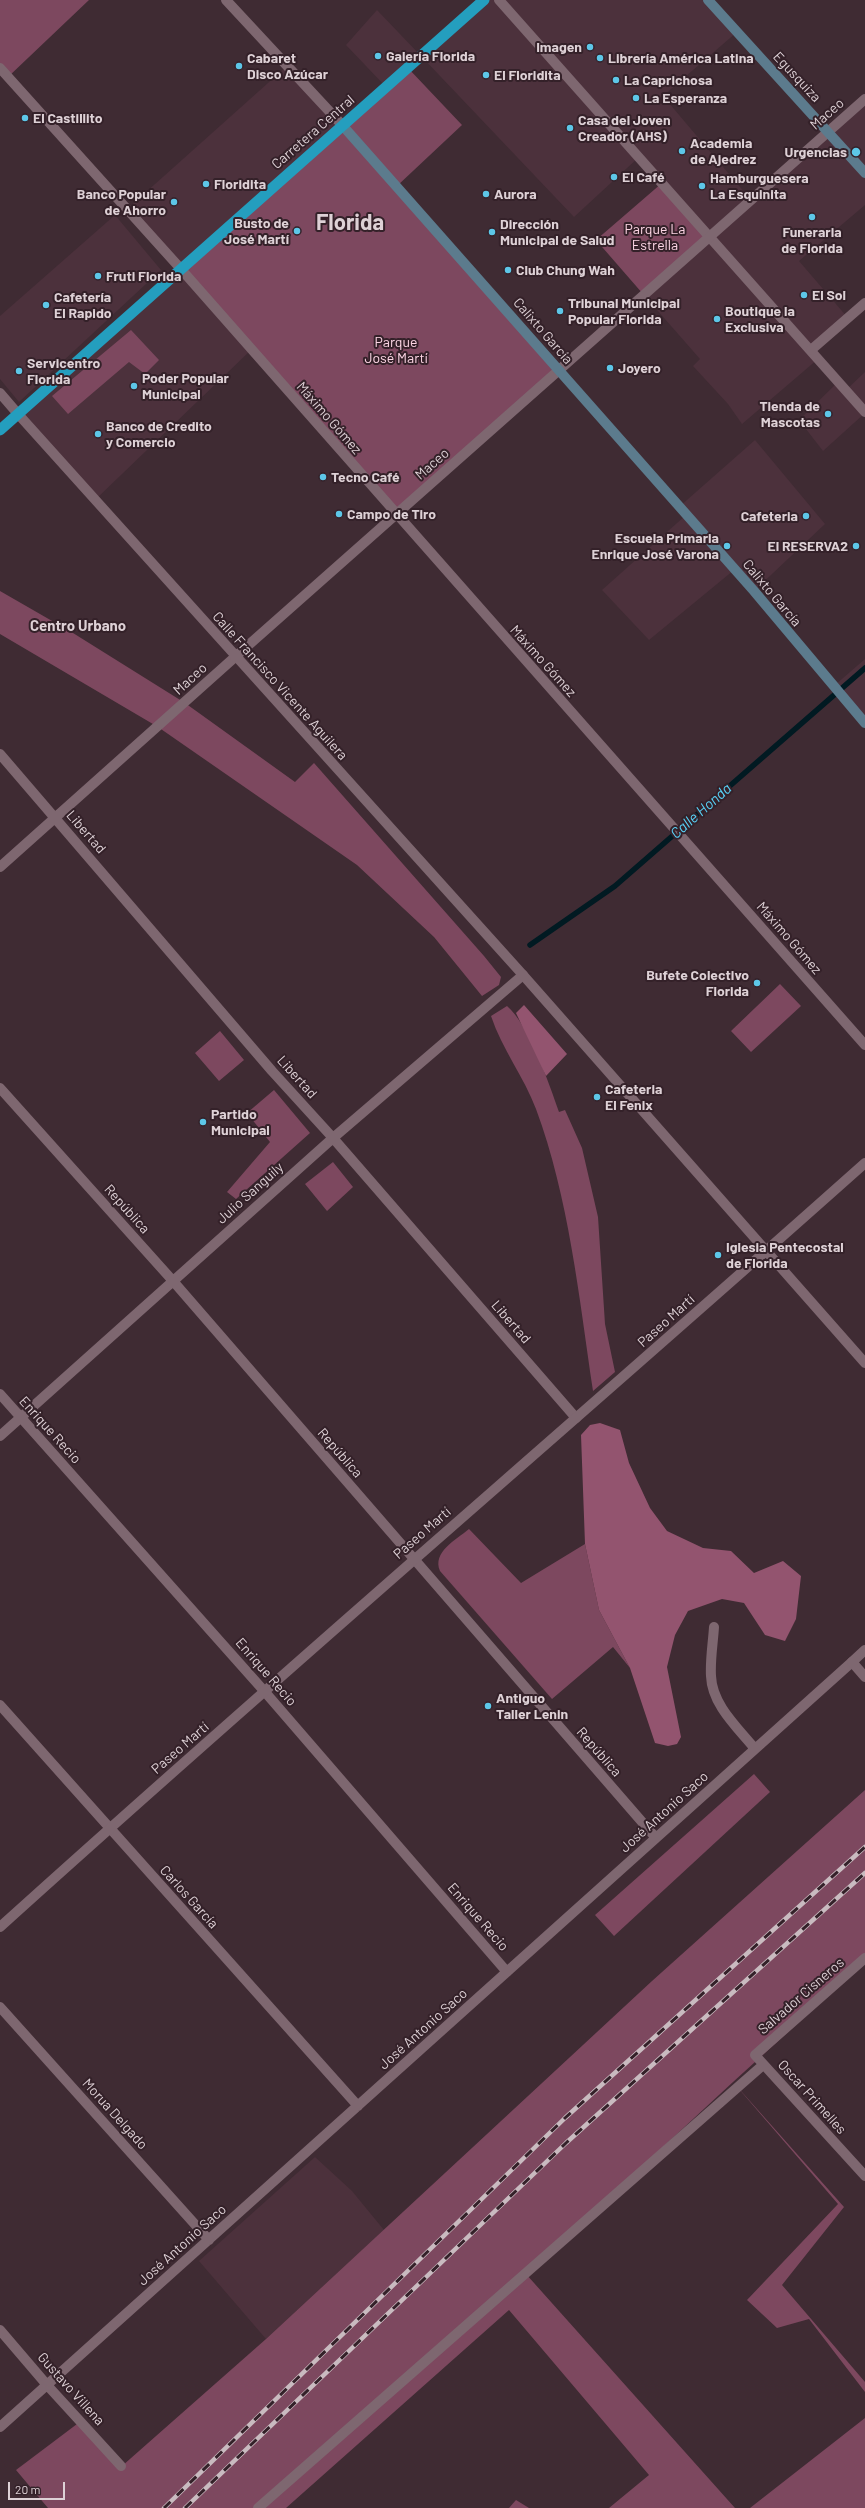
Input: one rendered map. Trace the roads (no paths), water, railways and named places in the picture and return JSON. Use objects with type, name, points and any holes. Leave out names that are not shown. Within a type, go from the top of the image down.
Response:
[{"type":"highway","name":"Carretera Central","points":[[0,430],[180,268],[343,126],[484,0]]},
{"type":"main road","name":"Egusquiza","points":[[708,0],[829,131],[865,173]]},
{"type":"main road","name":"Calixto García","points":[[343,126],[754,591],[833,687],[865,723]]},
{"type":"street","name":"Calixto García","points":[[226,0],[343,126]]},
{"type":"street","points":[[499,0],[865,412]]},
{"type":"street","name":"Máximo Gómez","points":[[0,68],[180,268],[395,516],[670,824],[865,1046]]},
{"type":"street","name":"Maceo","points":[[0,867],[865,99]]},
{"type":"street","points":[[811,350],[865,303]]},
{"type":"street","name":"Calle Francisco Vicente Aguilera","points":[[0,393],[523,975],[865,1363]]},
{"type":"street","name":"Libertad","points":[[0,754],[272,1070],[334,1138],[576,1418]]},
{"type":"street","name":"Julio Sanguily","points":[[0,1436],[334,1138],[523,975]]},
{"type":"street","name":"República","points":[[0,1088],[173,1281],[412,1559],[656,1838]]},
{"type":"street","name":"Paseo Martí","points":[[0,1928],[412,1559],[576,1418],[865,1163]]},
{"type":"street","name":"Enrique Recio","points":[[0,1394],[265,1692],[507,1972]]},
{"type":"street","points":[[714,1627],[710,1677],[715,1695],[721,1708],[755,1749]]},
{"type":"street","name":"José Antonio Saco","points":[[0,2427],[865,1650]]},
{"type":"street","points":[[852,1662],[865,1677]]},
{"type":"street","name":"Carlos García","points":[[0,1705],[109,1829],[358,2106]]},
{"type":"street","name":"Salvador Cisneros","points":[[755,2055],[865,1958]]},
{"type":"street","name":"Morua Delgado","points":[[0,2007],[209,2240]]},
{"type":"street","name":"Oscar Primelles","points":[[755,2055],[865,2176]]},
{"type":"street","points":[[258,2508],[763,2065]]},
{"type":"street","name":"Gustavo Villena","points":[[0,2330],[47,2385],[121,2466]]},
{"type":"waterway","name":"Calle Honda","points":[[530,945],[615,886],[865,668]]},
{"type":"railway","points":[[164,2508],[565,2118],[865,1847]]},
{"type":"railway","points":[[185,2508],[566,2143],[865,1873]]},
{"type":"place","name":"Imagen","points":[[590,47]]},
{"type":"place","name":"Galería Florida","points":[[378,56]]},
{"type":"place","name":"Librería América Latina","points":[[600,58]]},
{"type":"place","name":"Cabaret Disco Azúcar","points":[[239,66]]},
{"type":"place","name":"El Floridita","points":[[486,75]]},
{"type":"place","name":"La Caprichosa","points":[[616,80]]},
{"type":"place","name":"La Esperanza","points":[[636,98]]},
{"type":"place","name":"El Castillito","points":[[25,118]]},
{"type":"place","name":"Casa del Joven Creador (AHS)","points":[[570,128]]},
{"type":"place","name":"Academia de Ajedrez","points":[[682,151]]},
{"type":"place","name":"Urgencias","points":[[856,152]]},
{"type":"place","name":"El Café","points":[[614,177]]},
{"type":"place","name":"Floridita","points":[[206,184]]},
{"type":"place","name":"Hamburguesera La Esquinita","points":[[702,186]]},
{"type":"place","name":"Aurora","points":[[486,194]]},
{"type":"place","name":"Banco Popular de Ahorro","points":[[174,202]]},
{"type":"place","name":"Funeraria de Florida","points":[[812,217]]},
{"type":"place","name":"Busto de José Martí","points":[[297,231]]},
{"type":"place","name":"Dirección Municipal de Salud","points":[[492,232]]},
{"type":"place","name":"Club Chung Wah","points":[[508,270]]},
{"type":"place","name":"Fruti Florida","points":[[98,276]]},
{"type":"place","name":"El Sol","points":[[804,295]]},
{"type":"place","name":"Cafetería El Rapido","points":[[46,305]]},
{"type":"place","name":"Tribunal Municipal Popular Florida","points":[[560,311]]},
{"type":"place","name":"Boutique la Exclusiva","points":[[717,319]]},
{"type":"place","name":"Joyero","points":[[610,368]]},
{"type":"place","name":"Servicentro Florida","points":[[19,371]]},
{"type":"place","name":"Poder Popular Municipal","points":[[134,386]]},
{"type":"place","name":"Tienda de Mascotas","points":[[828,414]]},
{"type":"place","name":"Banco de Credito y Comercio","points":[[98,434]]},
{"type":"place","name":"Tecno Café","points":[[323,477]]},
{"type":"place","name":"Campo de Tiro","points":[[339,514]]},
{"type":"place","name":"Cafeteria","points":[[806,516]]},
{"type":"place","name":"Escuela Primaria Enrique José Varona","points":[[727,546]]},
{"type":"place","name":"El RESERVA2","points":[[856,546]]},
{"type":"place","name":"Bufete Colectivo Florida","points":[[757,983]]},
{"type":"place","name":"Cafeteria El Fenix","points":[[597,1097]]},
{"type":"place","name":"Partido Municipal","points":[[203,1122]]},
{"type":"place","name":"Iglesia Pentecostal de Florida","points":[[718,1255]]},
{"type":"place","name":"Antiguo Taller Lenin","points":[[488,1706]]},
{"type":"district","name":"Florida","points":[[350,223]]},
{"type":"district","name":"Centro Urbano","points":[[78,626]]},
{"type":"park label","name":"Parque La Estrella","points":[[655,238]]},
{"type":"park label","name":"Parque José Martí","points":[[396,350]]}]
